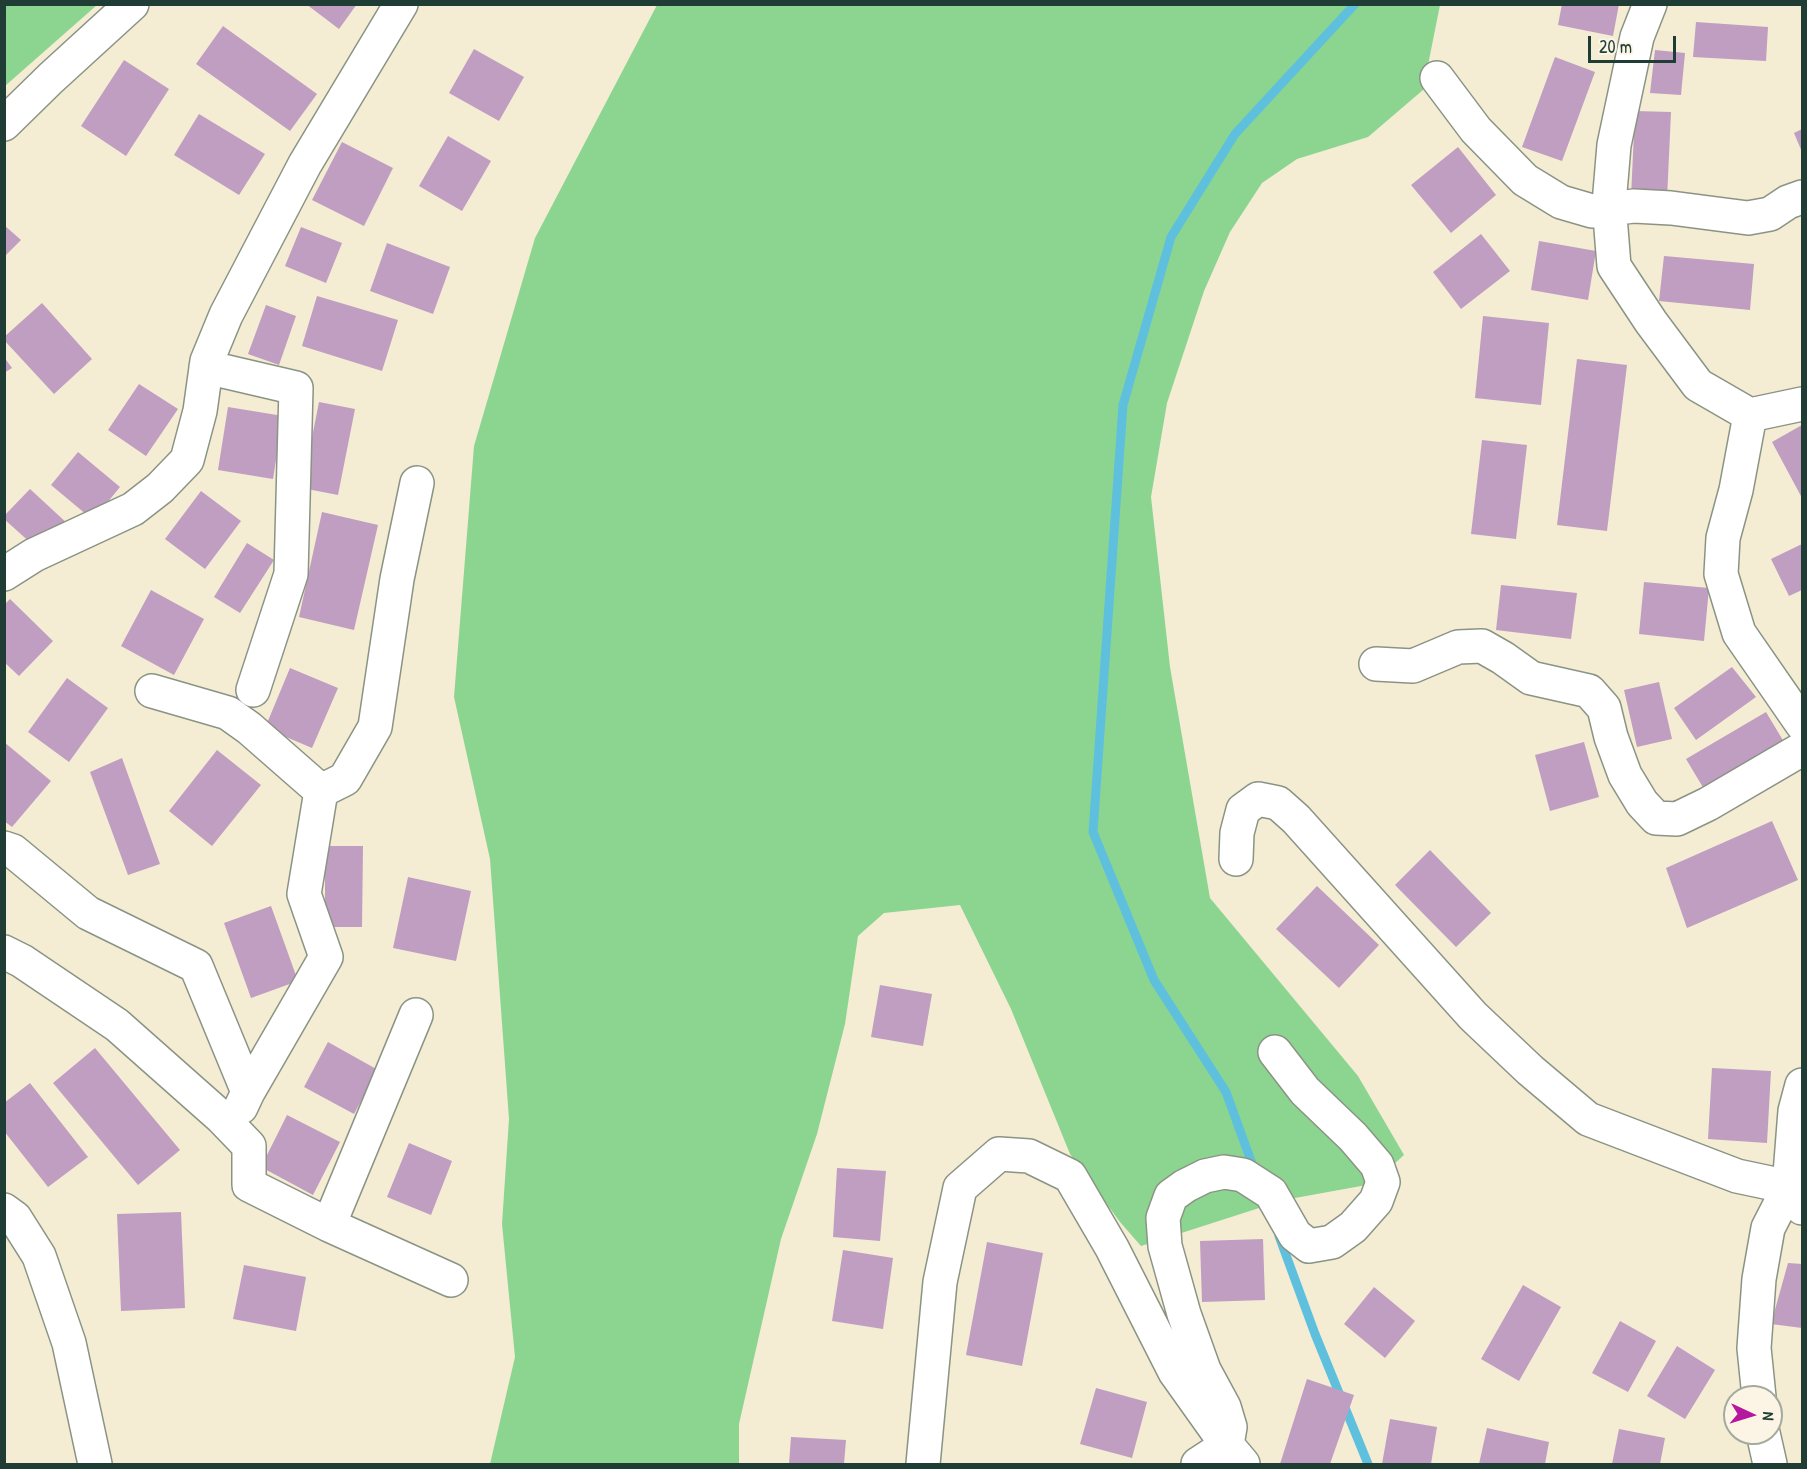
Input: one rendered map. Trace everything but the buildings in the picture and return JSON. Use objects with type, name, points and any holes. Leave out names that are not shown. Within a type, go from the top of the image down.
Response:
[{"type":"street","points":[[4,124],[132,4]]},
{"type":"street","points":[[4,574],[34,555],[133,509],[160,488],[187,460],[200,411],[206,367],[226,315],[305,164],[401,4]]},
{"type":"street","points":[[1650,4],[1637,38],[1614,145],[1610,209],[1614,266],[1651,322],[1698,385],[1750,415],[1803,404]]},
{"type":"street","points":[[1437,78],[1476,130],[1526,180],[1562,202],[1592,211],[1634,206],[1748,218],[1770,214],[1788,202],[1803,197]]},
{"type":"street","points":[[206,367],[296,388],[291,574],[253,690]]},
{"type":"street","points":[[1750,415],[1736,490],[1723,538],[1721,574],[1739,633],[1803,724]]},
{"type":"street","points":[[321,791],[345,779],[375,727],[397,579],[417,483]]},
{"type":"street","points":[[1376,664],[1413,666],[1458,647],[1482,646],[1531,678],[1589,691],[1604,708],[1611,737],[1625,775],[1642,803],[1656,818],[1677,819],[1708,804],[1803,749]]},
{"type":"street","points":[[152,691],[228,713],[249,728],[321,791]]},
{"type":"street","points":[[231,1127],[248,1092],[326,957],[304,894],[321,791]]},
{"type":"street","points":[[1236,859],[1237,833],[1243,810],[1258,799],[1278,803],[1296,819],[1473,1016],[1530,1071],[1588,1119],[1796,1197]]},
{"type":"street","points":[[4,848],[13,851],[88,913],[196,966],[248,1092]]},
{"type":"street","points":[[4,951],[117,1025],[231,1127],[249,1146],[249,1185],[329,1225],[451,1280]]},
{"type":"street","points":[[329,1225],[416,1015]]},
{"type":"street","points":[[1235,1455],[1224,1407],[1204,1370],[1184,1314],[1165,1246],[1163,1218],[1171,1196],[1205,1176],[1224,1172],[1243,1175],[1271,1193],[1295,1234],[1310,1246],[1332,1242],[1353,1227],[1376,1201],[1383,1182],[1377,1165],[1353,1137],[1305,1091],[1275,1052]]},
{"type":"street","points":[[1758,1385],[1754,1348],[1760,1279],[1768,1228],[1796,1197],[1798,1139],[1795,1111],[1803,1085]]},
{"type":"street","points":[[923,1464],[940,1282],[960,1188],[999,1154],[1029,1156],[1070,1176],[1112,1248],[1175,1372],[1235,1455]]},
{"type":"street","points":[[4,1210],[15,1218],[39,1256],[69,1343],[95,1464]]},
{"type":"street","points":[[1766,1445],[1770,1464]]},
{"type":"street","points":[[1198,1464],[1235,1455]]},
{"type":"green space","points":[[5,4],[97,4],[97,5],[5,86]]},
{"type":"green space","points":[[657,5],[1440,5],[1423,90],[1368,137],[1297,159],[1262,183],[1230,232],[1204,291],[1167,403],[1151,497],[1170,667],[1210,898],[1358,1076],[1404,1155],[1372,1184],[1284,1200],[1141,1246],[1120,1222],[1070,1154],[1011,1009],[960,905],[884,913],[858,936],[845,1024],[817,1134],[781,1239],[739,1424],[739,1464],[490,1464],[515,1357],[502,1224],[509,1119],[490,859],[454,697],[474,446],[535,238]]},
{"type":"waterway","points":[[1255,1172],[1226,1092],[1154,980],[1093,832],[1123,405],[1171,237],[1235,134],[1355,4]]},
{"type":"waterway","points":[[1279,1236],[1315,1334],[1368,1464]]}]
